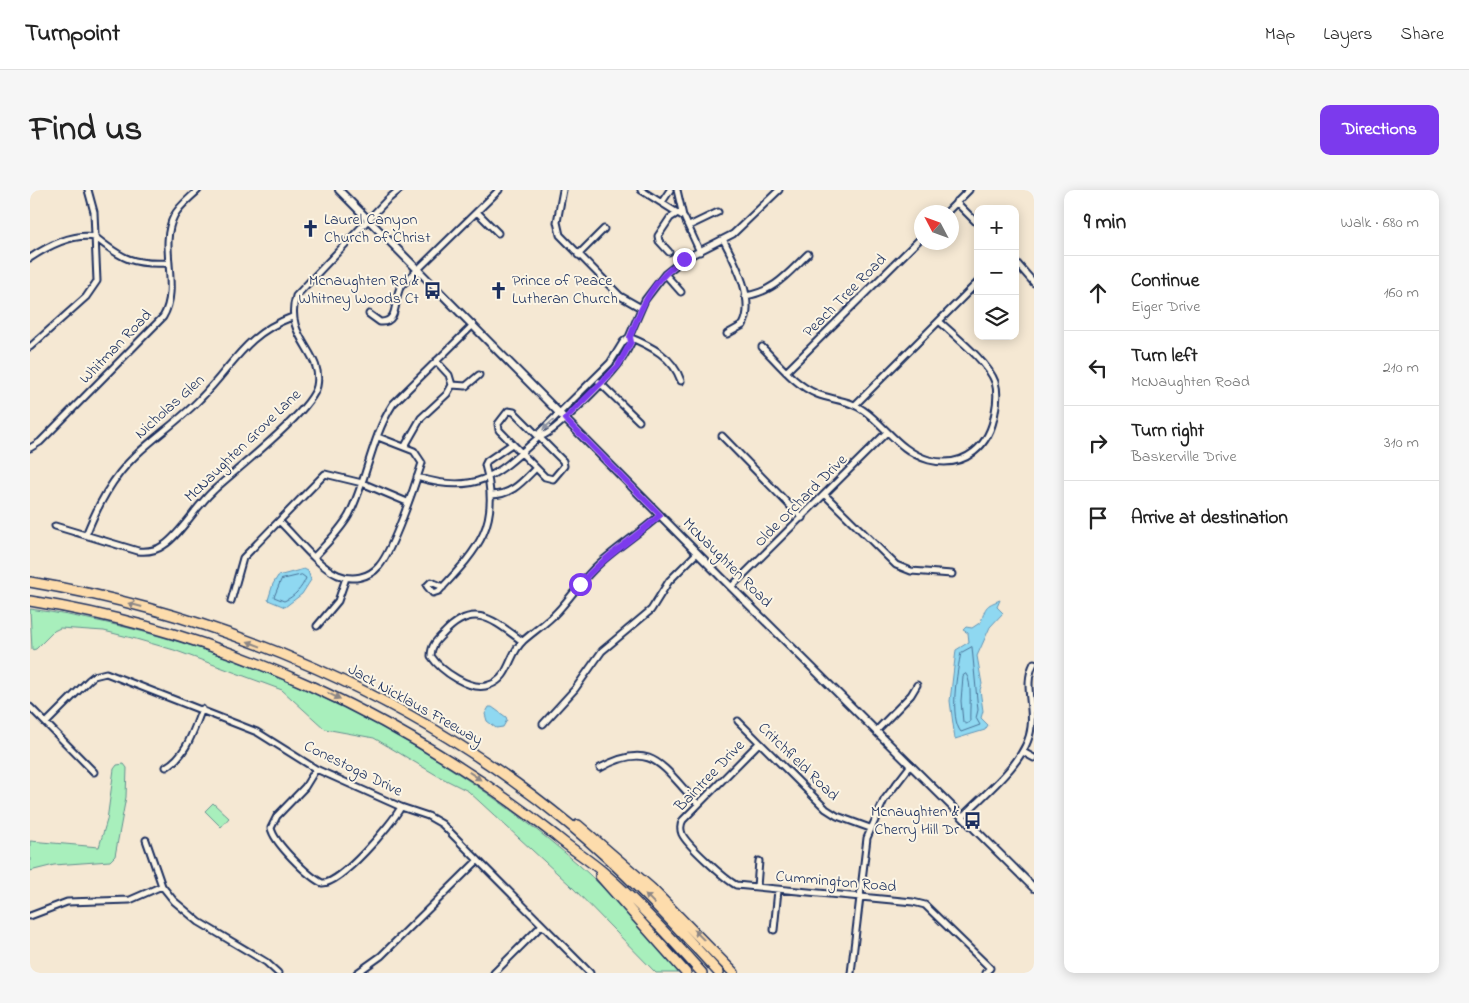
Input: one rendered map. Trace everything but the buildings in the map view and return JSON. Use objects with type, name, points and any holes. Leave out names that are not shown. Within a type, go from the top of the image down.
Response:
[{"type":"highway","name":"Jack Nicklaus Freeway","points":[[30,582],[104,597],[165,613],[234,635],[300,661],[412,718],[487,763],[551,810],[645,894],[719,973]]},
{"type":"highway","name":"Jack Nicklaus Freeway","points":[[30,601],[99,614],[175,633],[256,661],[314,686],[371,714],[439,752],[500,793],[602,871],[637,904],[702,973]]},
{"type":"highway","points":[[551,810],[573,821],[616,856],[681,917],[734,973]]},
{"type":"highway","points":[[557,837],[598,874],[686,973]]},
{"type":"street","points":[[30,347],[93,290],[98,276],[92,200],[88,190]]},
{"type":"street","name":"Whitman Road","points":[[30,448],[40,442],[160,322],[169,302],[169,231],[178,210],[198,190]]},
{"type":"street","name":"McNaughten Road","points":[[339,190],[697,553],[1034,888]]},
{"type":"street","points":[[292,317],[294,303],[300,291],[368,219],[399,190]]},
{"type":"street","points":[[369,314],[380,322],[391,318],[399,289],[499,190]]},
{"type":"street","points":[[564,190],[557,228],[564,240],[620,296],[641,308]]},
{"type":"street","points":[[641,190],[684,217]]},
{"type":"street","points":[[662,202],[670,190]]},
{"type":"street","points":[[678,190],[684,217],[700,252]]},
{"type":"street","points":[[417,477],[449,485],[489,478],[522,453],[539,437],[540,432],[562,417],[618,366],[631,342],[630,337],[650,290],[665,274],[680,262],[724,241],[779,190]]},
{"type":"street","points":[[953,205],[969,190]]},
{"type":"street","points":[[956,202],[974,220]]},
{"type":"street","points":[[477,212],[498,233]]},
{"type":"street","points":[[689,226],[718,212]]},
{"type":"street","points":[[669,252],[659,241],[658,236],[670,218],[678,213]]},
{"type":"street","points":[[578,255],[604,229]]},
{"type":"street","points":[[30,258],[75,238],[95,237],[126,260],[142,264],[169,264]]},
{"type":"street","points":[[724,241],[738,270],[745,296],[746,319],[736,331],[727,334]]},
{"type":"street","name":"Peach Tree Road","points":[[786,372],[914,245]]},
{"type":"street","points":[[745,296],[760,294],[774,286],[808,254]]},
{"type":"street","points":[[1019,266],[1034,283]]},
{"type":"street","points":[[665,274],[681,292]]},
{"type":"street","points":[[855,405],[974,286]]},
{"type":"street","name":"Nicholas Glen","points":[[86,535],[104,496],[128,464],[201,399],[250,341],[266,328],[292,317]]},
{"type":"street","name":"McNaughten Grove Lane","points":[[55,526],[138,550],[152,550],[164,546],[212,491],[262,448],[302,408],[316,389],[317,372],[295,329],[292,317]]},
{"type":"street","points":[[762,348],[786,372],[816,393],[855,405],[904,448],[921,457],[951,462],[974,454],[987,440],[992,430],[997,396],[992,376],[939,321]]},
{"type":"street","points":[[315,556],[339,530],[349,515],[384,420],[393,404],[473,325]]},
{"type":"street","points":[[562,417],[610,363],[623,342],[630,337]]},
{"type":"street","points":[[630,337],[661,353],[679,373],[682,381]]},
{"type":"street","points":[[405,446],[421,418],[447,394],[452,385],[449,375],[436,360]]},
{"type":"street","points":[[452,385],[466,386],[479,375]]},
{"type":"street","points":[[595,378],[639,421]]},
{"type":"street","points":[[508,412],[514,412],[565,463],[563,469],[550,480],[512,444],[498,427],[499,421],[508,412]]},
{"type":"street","name":"Olde Orchard Drive","points":[[731,587],[887,432]]},
{"type":"street","points":[[722,436],[802,518]]},
{"type":"street","points":[[279,521],[330,570],[346,578],[367,575],[379,566],[417,477],[421,459],[414,451],[405,446],[378,437]]},
{"type":"street","points":[[443,587],[467,562],[481,541],[488,520],[491,495],[485,465],[487,461],[512,444]]},
{"type":"street","points":[[491,495],[502,495],[513,491],[536,468]]},
{"type":"street","points":[[231,601],[243,558],[325,474],[362,483],[407,502]]},
{"type":"street","points":[[825,495],[896,565],[911,571],[952,574]]},
{"type":"street","points":[[522,641],[494,620],[467,616],[450,626],[432,646],[431,653],[439,665],[466,683],[482,687],[498,681],[504,676],[522,641],[555,614],[599,564],[660,515]]},
{"type":"street","points":[[543,724],[575,689],[602,652],[651,610],[669,581],[697,553]]},
{"type":"street","points":[[317,626],[338,601],[346,578]]},
{"type":"street","points":[[962,816],[1010,769],[1023,752],[1031,728],[1028,683],[1034,663]]},
{"type":"street","name":"Conestoga Drive","points":[[46,723],[89,680],[94,676],[106,673],[202,709],[268,737],[316,769],[401,807],[428,816],[442,824],[590,973]]},
{"type":"street","points":[[877,730],[911,696],[917,685]]},
{"type":"street","points":[[30,707],[94,772]]},
{"type":"street","points":[[166,767],[175,762],[182,754],[202,709]]},
{"type":"street","name":"Critchfield Road","points":[[738,721],[826,809],[837,816],[870,828]]},
{"type":"street","name":"Baintree Drive","points":[[680,827],[683,820],[698,804],[760,743]]},
{"type":"street","points":[[1023,752],[1034,758]]},
{"type":"street","points":[[600,768],[624,756],[640,755],[648,757],[660,765],[698,804]]},
{"type":"street","points":[[851,973],[864,848],[870,828],[889,792],[911,765]]},
{"type":"street","points":[[316,769],[305,787],[277,816],[271,828],[277,841],[312,877],[325,883],[336,879],[384,831],[401,807]]},
{"type":"street","name":"Cummington Road","points":[[680,827],[684,838],[726,879],[736,885],[913,902],[925,905],[990,968],[985,973]]},
{"type":"street","points":[[146,840],[162,886],[188,913],[266,962],[278,973]]},
{"type":"street","points":[[358,973],[381,956],[478,860]]},
{"type":"street","points":[[757,887],[759,861]]},
{"type":"street","points":[[30,916],[67,902],[130,900],[162,886]]},
{"type":"street","points":[[774,930],[778,890]]},
{"type":"street","points":[[494,973],[542,925]]},
{"type":"green space","points":[[30,609],[105,623],[179,642],[252,667],[322,697],[390,732],[456,772],[519,816],[578,864],[631,917],[680,973],[656,973],[570,885],[468,791],[438,776],[374,738],[325,729],[282,690],[174,650],[136,639],[104,631],[60,628],[54,631],[36,649],[32,650]]},
{"type":"green space","points":[[124,764],[127,768],[126,797],[115,856],[110,861],[54,865],[30,871],[30,841],[99,847],[107,820],[114,769],[117,765]]},
{"type":"green space","points":[[213,803],[229,818],[221,827],[205,811]]},
{"type":"water","points":[[304,569],[308,571],[311,580],[302,594],[285,607],[268,600],[273,584],[278,576]]},
{"type":"water","points":[[1000,600],[997,607],[1003,613],[990,627],[977,656],[982,684],[980,690],[983,711],[981,718],[988,725],[985,730],[955,739],[950,701],[956,650],[969,642],[968,633],[963,630],[966,627],[972,628],[981,622],[987,607]]},
{"type":"water","points":[[489,707],[492,707],[506,717],[507,720],[503,727],[496,728],[487,721],[485,714]]},
{"type":"place","name":"Laurel Canyon Church of Christ","points":[[310,229]]},
{"type":"place","name":"Mcnaughten Rd & Whitney Woods Ct","points":[[433,290]]},
{"type":"place","name":"Prince of Peace Lutheran Church","points":[[498,290]]},
{"type":"place","name":"Mcnaughten & Cherry Hill Dr","points":[[973,821]]},
{"type":"route","points":[[580,584],[603,560],[660,515],[565,419],[618,366],[631,342],[630,337],[650,290],[665,274],[684,259]]}]
